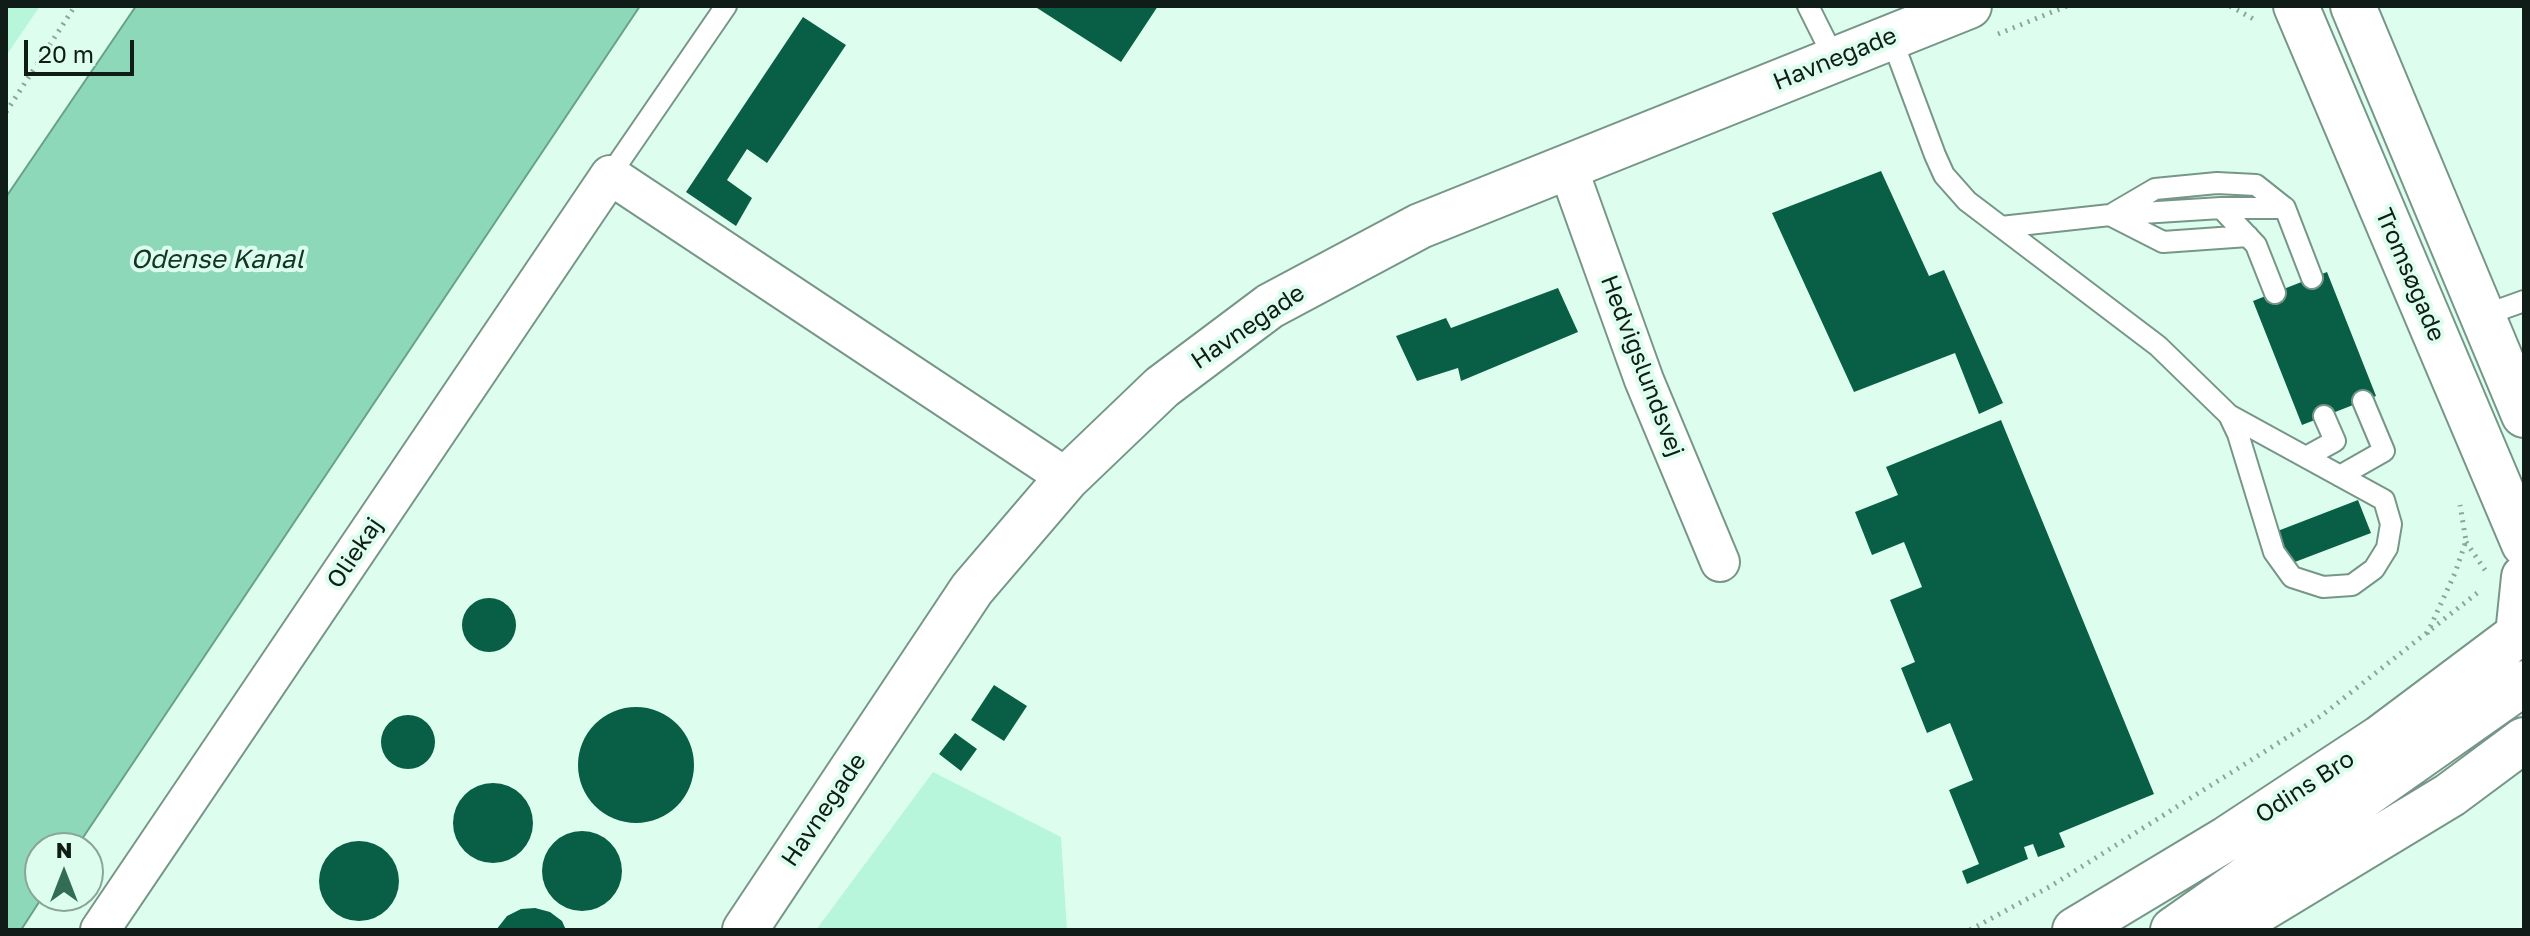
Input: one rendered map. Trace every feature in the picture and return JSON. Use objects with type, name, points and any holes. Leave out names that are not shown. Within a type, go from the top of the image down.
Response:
[{"type":"street","name":"Tromsøgade","points":[[2296,6],[2524,544]]},
{"type":"street","name":"Tromsøgade","points":[[2353,6],[2524,415]]},
{"type":"street","name":"Havnegade","points":[[745,930],[972,589],[1067,478],[1162,387],[1270,306],[1420,226],[1891,37],[1981,21]]},
{"type":"street","name":"Hedvigslundsvej","points":[[1568,168],[1644,380],[1720,562]]},
{"type":"street","points":[[610,175],[1067,478]]},
{"type":"street","name":"Oliekaj","points":[[100,930],[610,175]]},
{"type":"street","points":[[2521,632],[2524,577]]},
{"type":"street","name":"Odins Bro","points":[[2075,930],[2228,838],[2380,738],[2521,632]]},
{"type":"street","points":[[2173,930],[2524,683]]},
{"type":"street","points":[[2227,930],[2450,795],[2524,740]]},
{"type":"lane","points":[[610,175],[726,6]]},
{"type":"lane","points":[[1808,6],[1835,60]]},
{"type":"lane","points":[[1891,37],[1944,175],[1967,201],[2158,346],[2229,415],[2384,500],[2391,524],[2387,548],[2374,569],[2352,585],[2323,587],[2292,577],[2274,552],[2238,434],[2229,415]]},
{"type":"lane","points":[[2110,215],[2155,189],[2217,183],[2256,185],[2285,208],[2312,278]]},
{"type":"lane","points":[[2001,227],[2110,215],[2221,208],[2285,208]]},
{"type":"lane","points":[[2221,208],[2256,245],[2275,293]]},
{"type":"lane","points":[[2110,215],[2163,242],[2248,236]]},
{"type":"lane","points":[[2482,316],[2524,301]]},
{"type":"lane","points":[[2340,476],[2384,451],[2363,401]]},
{"type":"lane","points":[[2306,457],[2335,441],[2324,416]]},
{"type":"path","points":[[6,112],[75,6]]},
{"type":"path","points":[[1981,21],[2067,6]]},
{"type":"path","points":[[1970,930],[2051,886],[2321,716],[2427,634],[2492,581],[2466,541]]},
{"type":"shaded area","points":[[6,6],[40,6],[6,56]]},
{"type":"shaded area","points":[[933,772],[1061,837],[1067,930],[816,930]]},
{"type":"water","name":"Odense Kanal","points":[[136,6],[640,6],[87,832],[24,832],[24,912],[33,912],[21,930],[6,930],[6,197]]},
{"type":"building","points":[[1034,6],[1158,6],[1121,62]]},
{"type":"building","points":[[803,17],[846,45],[767,163],[747,149],[727,180],[752,198],[736,226],[686,192]]},
{"type":"building","points":[[1881,171],[1929,276],[1944,270],[2003,403],[1979,414],[1955,353],[1854,392],[1772,213]]},
{"type":"building","points":[[2327,272],[2376,396],[2302,425],[2253,301]]},
{"type":"building","points":[[1558,288],[1578,332],[1461,381],[1458,368],[1417,381],[1396,336],[1446,318],[1451,328]]},
{"type":"building","points":[[2001,420],[2154,794],[2059,833],[2065,847],[2038,857],[2033,844],[2024,847],[2028,859],[1967,884],[1962,871],[1979,864],[1949,790],[1973,780],[1950,723],[1927,733],[1901,668],[1915,662],[1890,600],[1922,587],[1904,542],[1872,555],[1855,512],[1898,495],[1886,467]]},
{"type":"building","points":[[2358,500],[2371,533],[2287,565],[2275,532]]},
{"type":"building","points":[[489,598],[508,606],[516,625],[508,644],[489,652],[470,644],[462,625],[470,606]]},
{"type":"building","points":[[994,685],[1027,706],[1004,741],[971,720]]},
{"type":"building","points":[[636,707],[658,711],[677,724],[690,743],[694,765],[690,787],[677,806],[658,819],[636,823],[614,819],[595,806],[582,787],[578,765],[582,743],[595,724],[614,711]]},
{"type":"building","points":[[408,715],[427,723],[435,742],[427,761],[408,769],[389,761],[381,742],[389,723]]},
{"type":"building","points":[[955,733],[977,749],[961,771],[939,754]]},
{"type":"building","points":[[493,783],[508,786],[521,795],[530,808],[533,823],[530,838],[521,851],[508,860],[493,863],[478,860],[465,851],[456,838],[453,823],[456,808],[465,795],[478,786]]},
{"type":"building","points":[[582,831],[597,834],[610,843],[619,856],[622,871],[619,886],[610,899],[597,908],[582,911],[567,908],[554,899],[545,886],[542,871],[545,856],[554,843],[567,834]]},
{"type":"building","points":[[359,841],[374,844],[387,853],[396,866],[399,881],[396,896],[387,909],[374,918],[359,921],[344,918],[331,909],[322,896],[319,881],[322,866],[331,853],[344,844]]},
{"type":"building","points":[[535,908],[550,912],[562,921],[566,930],[496,930],[507,916],[521,909]]}]
